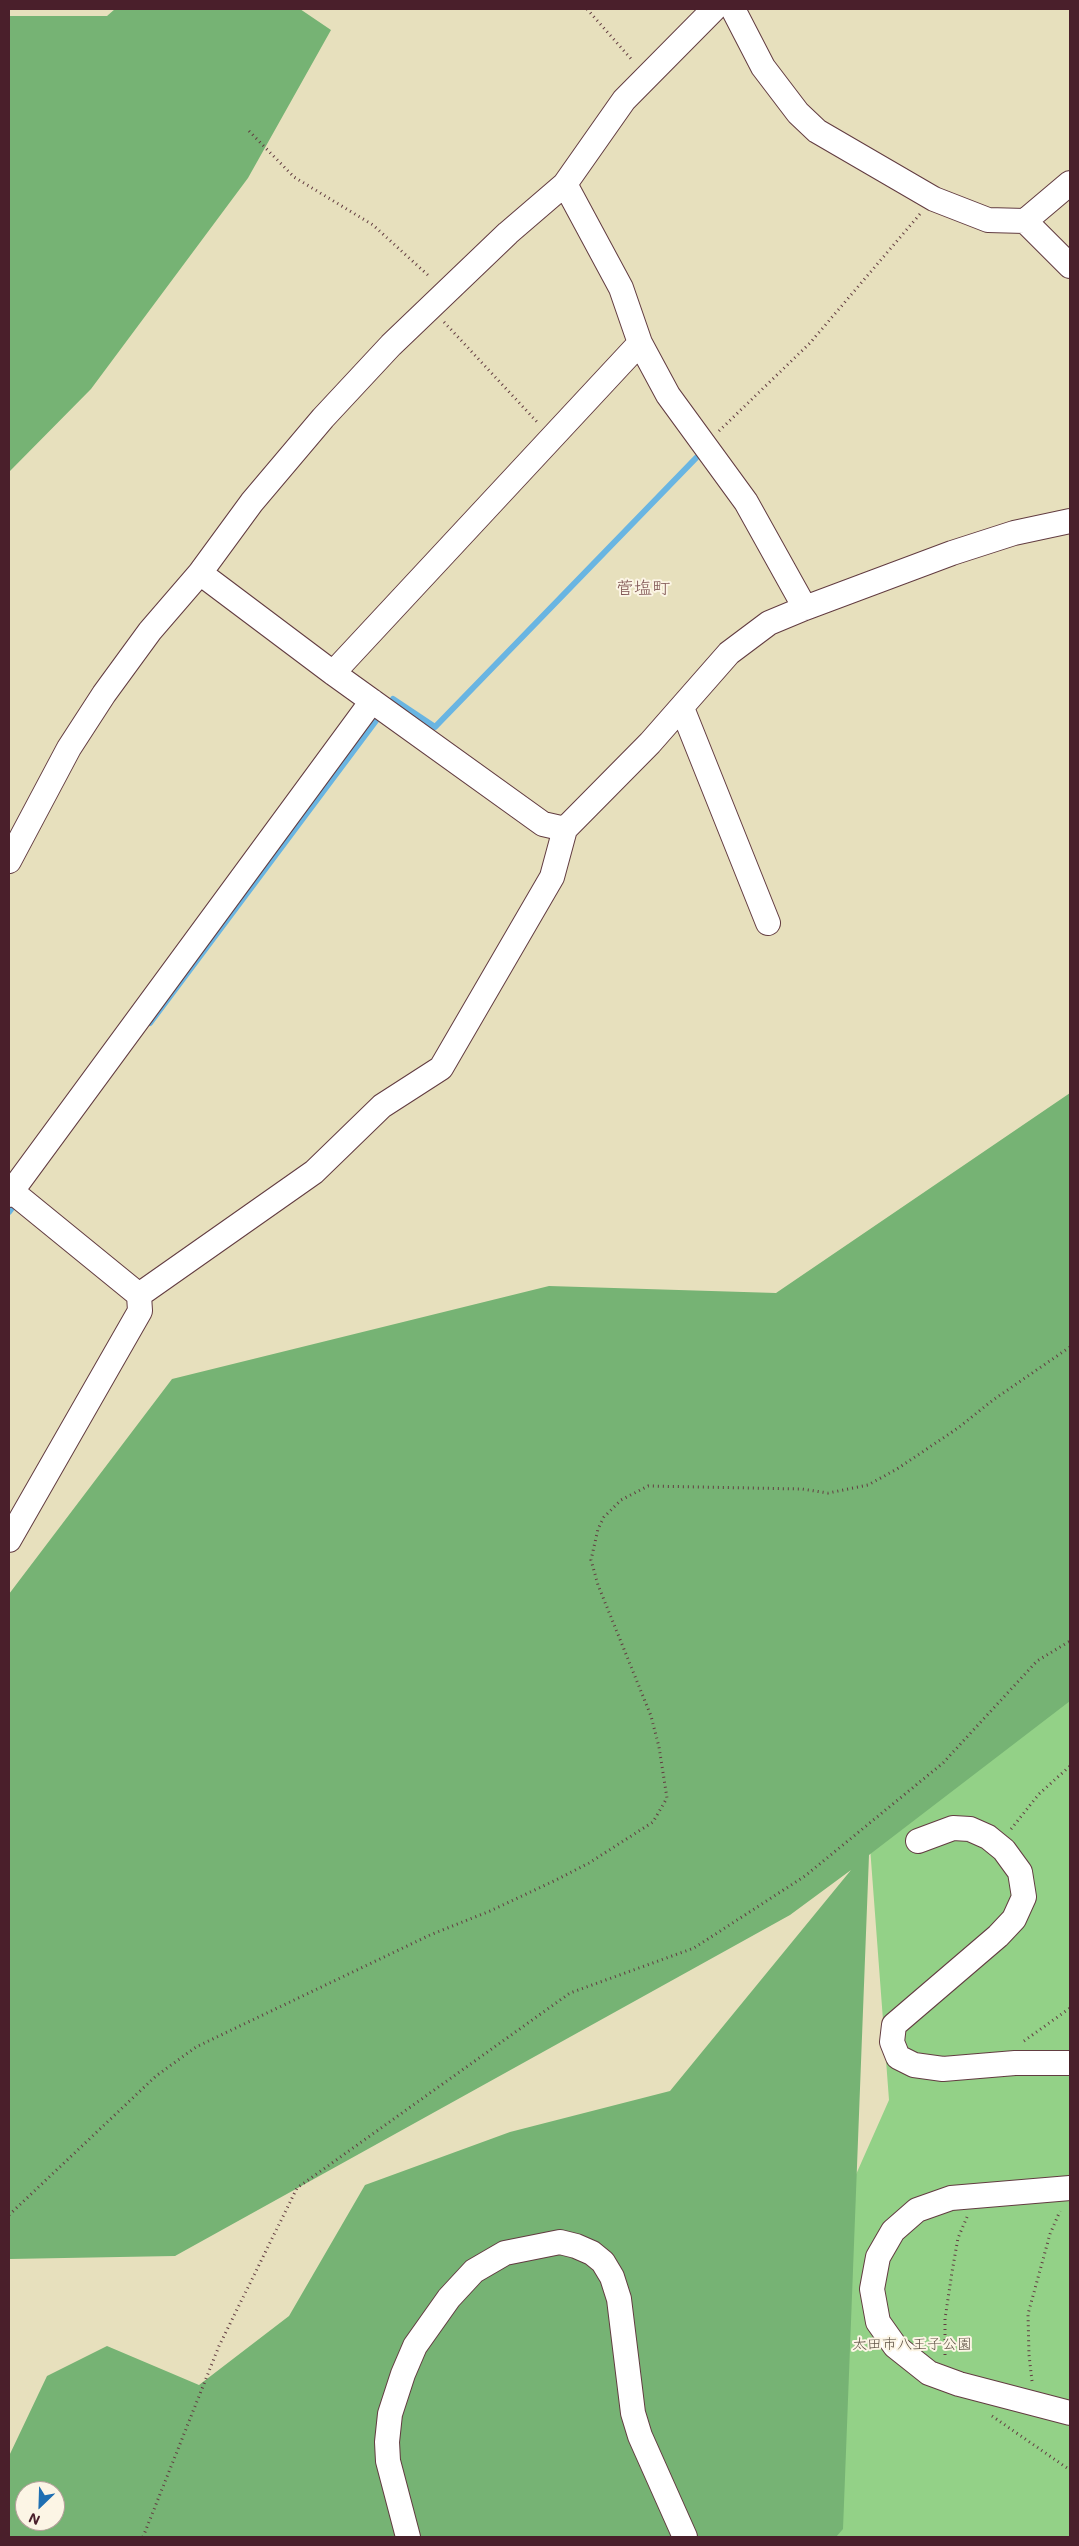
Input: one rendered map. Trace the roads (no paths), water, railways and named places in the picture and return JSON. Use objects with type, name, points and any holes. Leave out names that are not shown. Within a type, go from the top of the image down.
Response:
[{"type":"street","points":[[9,861],[88,718],[150,631],[200,573],[252,502],[359,378],[438,299],[565,184],[624,100],[645,76],[714,9]]},
{"type":"street","points":[[733,9],[763,67],[798,113],[817,131],[934,199],[988,220],[1025,221],[1070,183]]},
{"type":"street","points":[[565,184],[621,288],[640,343],[668,395],[746,502],[805,608]]},
{"type":"street","points":[[1025,221],[1070,266]]},
{"type":"street","points":[[333,673],[640,343]]},
{"type":"street","points":[[139,1296],[314,1172],[382,1106],[441,1068],[552,877],[565,829],[682,708],[696,689],[729,653],[769,622],[805,608],[855,591],[952,553],[1014,533],[1070,522]]},
{"type":"street","points":[[200,573],[333,673],[543,824],[565,829]]},
{"type":"street","points":[[9,1540],[140,1311],[139,1296],[10,1192],[372,701]]},
{"type":"street","points":[[682,708],[768,923]]},
{"type":"street","points":[[918,1841],[953,1828],[970,1829],[988,1837],[1004,1850],[1020,1872],[1024,1897],[1014,1919],[998,1936],[894,2025],[892,2042],[898,2057],[914,2065],[943,2069],[1015,2063],[1070,2063]]},
{"type":"street","points":[[1066,2198],[975,2196],[950,2198],[917,2210],[893,2231],[878,2257],[872,2288],[878,2322],[895,2346],[929,2373],[980,2390],[1070,2413]]},
{"type":"street","points":[[408,2537],[388,2461],[387,2442],[390,2414],[403,2374],[416,2346],[450,2298],[474,2271],[505,2253],[560,2242],[592,2253],[603,2262],[612,2278],[619,2299],[634,2413],[640,2436],[685,2537]]},
{"type":"waterway","points":[[387,707],[393,699],[435,727],[696,458]]},
{"type":"waterway","points":[[150,1023],[381,714]]},
{"type":"waterway","points":[[9,1212],[17,1201]]},
{"type":"district","name":"菅塩町","points":[[643,588]]},
{"type":"park label","name":"太田市八王子公園","points":[[912,2344]]}]
